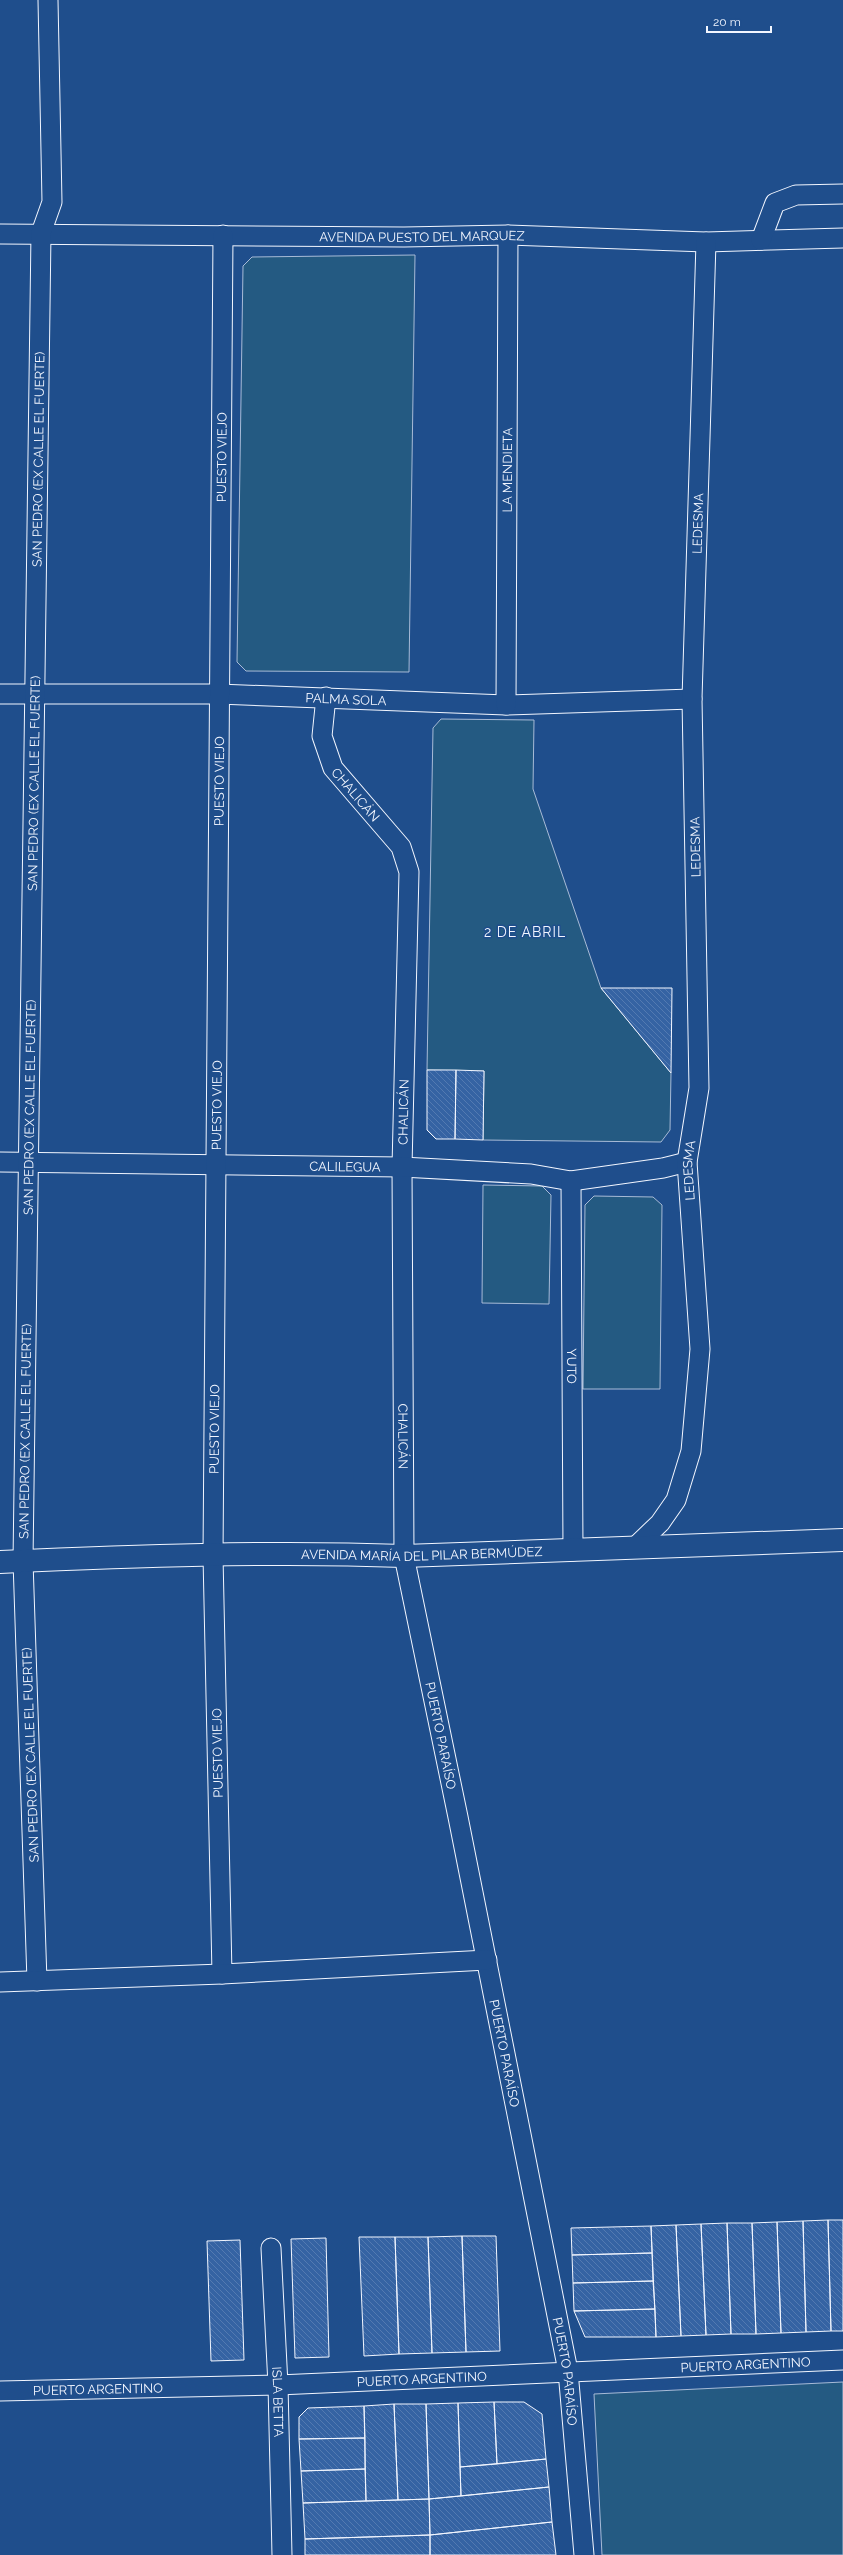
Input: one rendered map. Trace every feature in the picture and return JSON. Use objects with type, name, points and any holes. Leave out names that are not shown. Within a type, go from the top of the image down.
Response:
[{"type":"street","name":"SAN PEDRO (EX CALLE EL FUERTE)","points":[[37,1980],[23,1561],[36,694],[41,233],[52,202],[48,0]]},
{"type":"street","points":[[761,240],[775,204],[796,195],[843,194]]},
{"type":"street","name":"AVENIDA PUESTO DEL MARQUEZ","points":[[0,234],[41,233],[404,237],[508,235],[706,242],[843,238]]},
{"type":"street","name":"PUESTO VIEJO","points":[[222,1974],[213,1556],[218,694],[223,235]]},
{"type":"street","name":"LA MENDIETA","points":[[506,705],[508,235]]},
{"type":"street","name":"LEDESMA","points":[[636,1546],[660,1523],[676,1500],[692,1451],[700,1349],[687,1162],[699,1088],[692,699],[706,242]]},
{"type":"street","name":"PALMA SOLA","points":[[0,694],[218,694],[506,705],[692,699]]},
{"type":"street","name":"CHALICÁN","points":[[326,697],[322,736],[333,768],[401,847],[409,872],[402,1167],[404,1556]]},
{"type":"street","name":"CALILEGUA","points":[[0,1162],[402,1167],[531,1174],[571,1181],[663,1168],[687,1162]]},
{"type":"street","name":"YUTO","points":[[571,1181],[573,1551]]},
{"type":"street","name":"AVENIDA MARÍA DEL PILAR BERMÚDEZ","points":[[0,1562],[344,1554],[404,1556],[573,1551],[636,1546],[843,1540]]},
{"type":"street","name":"PUERTO PARAÍSO","points":[[404,1556],[487,1960],[568,2371],[584,2555]]},
{"type":"street","points":[[0,1982],[222,1974],[487,1960]]},
{"type":"street","name":"ISLA BETTA","points":[[271,2248],[278,2385],[282,2555]]},
{"type":"street","name":"PUERTO ARGENTINO","points":[[0,2392],[278,2385],[843,2360]]},
{"type":"shaded area","points":[[415,255],[409,672],[246,671],[237,662],[243,266],[252,257]]},
{"type":"shaded area","points":[[441,719],[534,720],[533,789],[601,988],[671,1073],[670,1130],[661,1142],[483,1140],[484,1071],[427,1070],[433,728]]},
{"type":"shaded area","points":[[483,1185],[542,1186],[551,1195],[549,1304],[482,1303]]},
{"type":"shaded area","points":[[594,1196],[653,1197],[662,1205],[660,1389],[583,1389],[585,1205]]},
{"type":"shaded area","points":[[843,2382],[843,2555],[602,2555],[594,2394]]},
{"type":"building","points":[[601,988],[672,988],[671,1073]]},
{"type":"building","points":[[427,1070],[456,1070],[455,1139],[436,1139],[427,1130]]},
{"type":"building","points":[[456,1070],[484,1071],[483,1140],[455,1139]]},
{"type":"building","points":[[828,2220],[831,2331],[806,2332],[803,2221]]},
{"type":"building","points":[[828,2220],[843,2220],[843,2331],[831,2331]]},
{"type":"building","points":[[803,2221],[806,2332],[781,2333],[777,2222]]},
{"type":"building","points":[[777,2222],[781,2333],[756,2334],[752,2223]]},
{"type":"building","points":[[727,2223],[731,2334],[706,2335],[701,2224]]},
{"type":"building","points":[[727,2223],[752,2223],[756,2334],[731,2334]]},
{"type":"building","points":[[701,2224],[706,2335],[681,2336],[676,2225]]},
{"type":"building","points":[[676,2225],[681,2336],[656,2337],[651,2226]]},
{"type":"building","points":[[651,2226],[652,2253],[572,2255],[571,2228]]},
{"type":"building","points":[[462,2236],[466,2352],[432,2353],[428,2237]]},
{"type":"building","points":[[462,2236],[496,2236],[500,2351],[466,2352]]},
{"type":"building","points":[[359,2237],[395,2237],[399,2354],[364,2356]]},
{"type":"building","points":[[395,2237],[428,2237],[432,2353],[399,2354]]},
{"type":"building","points":[[326,2238],[329,2357],[295,2358],[291,2239]]},
{"type":"building","points":[[240,2240],[244,2360],[211,2361],[207,2241]]},
{"type":"building","points":[[652,2253],[653,2281],[573,2283],[572,2255]]},
{"type":"building","points":[[653,2281],[655,2309],[574,2311],[573,2283]]},
{"type":"building","points":[[655,2309],[656,2337],[585,2337],[574,2311]]},
{"type":"building","points":[[494,2402],[497,2464],[460,2467],[458,2403]]},
{"type":"building","points":[[494,2402],[524,2402],[542,2414],[546,2459],[497,2464]]},
{"type":"building","points":[[458,2403],[461,2496],[429,2499],[426,2404]]},
{"type":"building","points":[[394,2404],[398,2500],[366,2501],[364,2406]]},
{"type":"building","points":[[394,2404],[426,2404],[429,2499],[398,2500]]},
{"type":"building","points":[[364,2406],[365,2438],[299,2439],[299,2417],[308,2408]]},
{"type":"building","points":[[365,2438],[365,2469],[301,2471],[299,2439]]},
{"type":"building","points":[[546,2459],[549,2487],[461,2496],[460,2467]]},
{"type":"building","points":[[365,2469],[366,2501],[303,2503],[301,2471]]},
{"type":"building","points":[[549,2487],[552,2522],[430,2535],[429,2499]]},
{"type":"building","points":[[429,2499],[430,2535],[305,2539],[303,2503]]},
{"type":"building","points":[[552,2522],[556,2555],[430,2555],[430,2535]]},
{"type":"building","points":[[430,2535],[430,2555],[305,2555],[305,2539]]},
{"type":"district","name":"2 DE ABRIL","points":[[525,932]]}]
